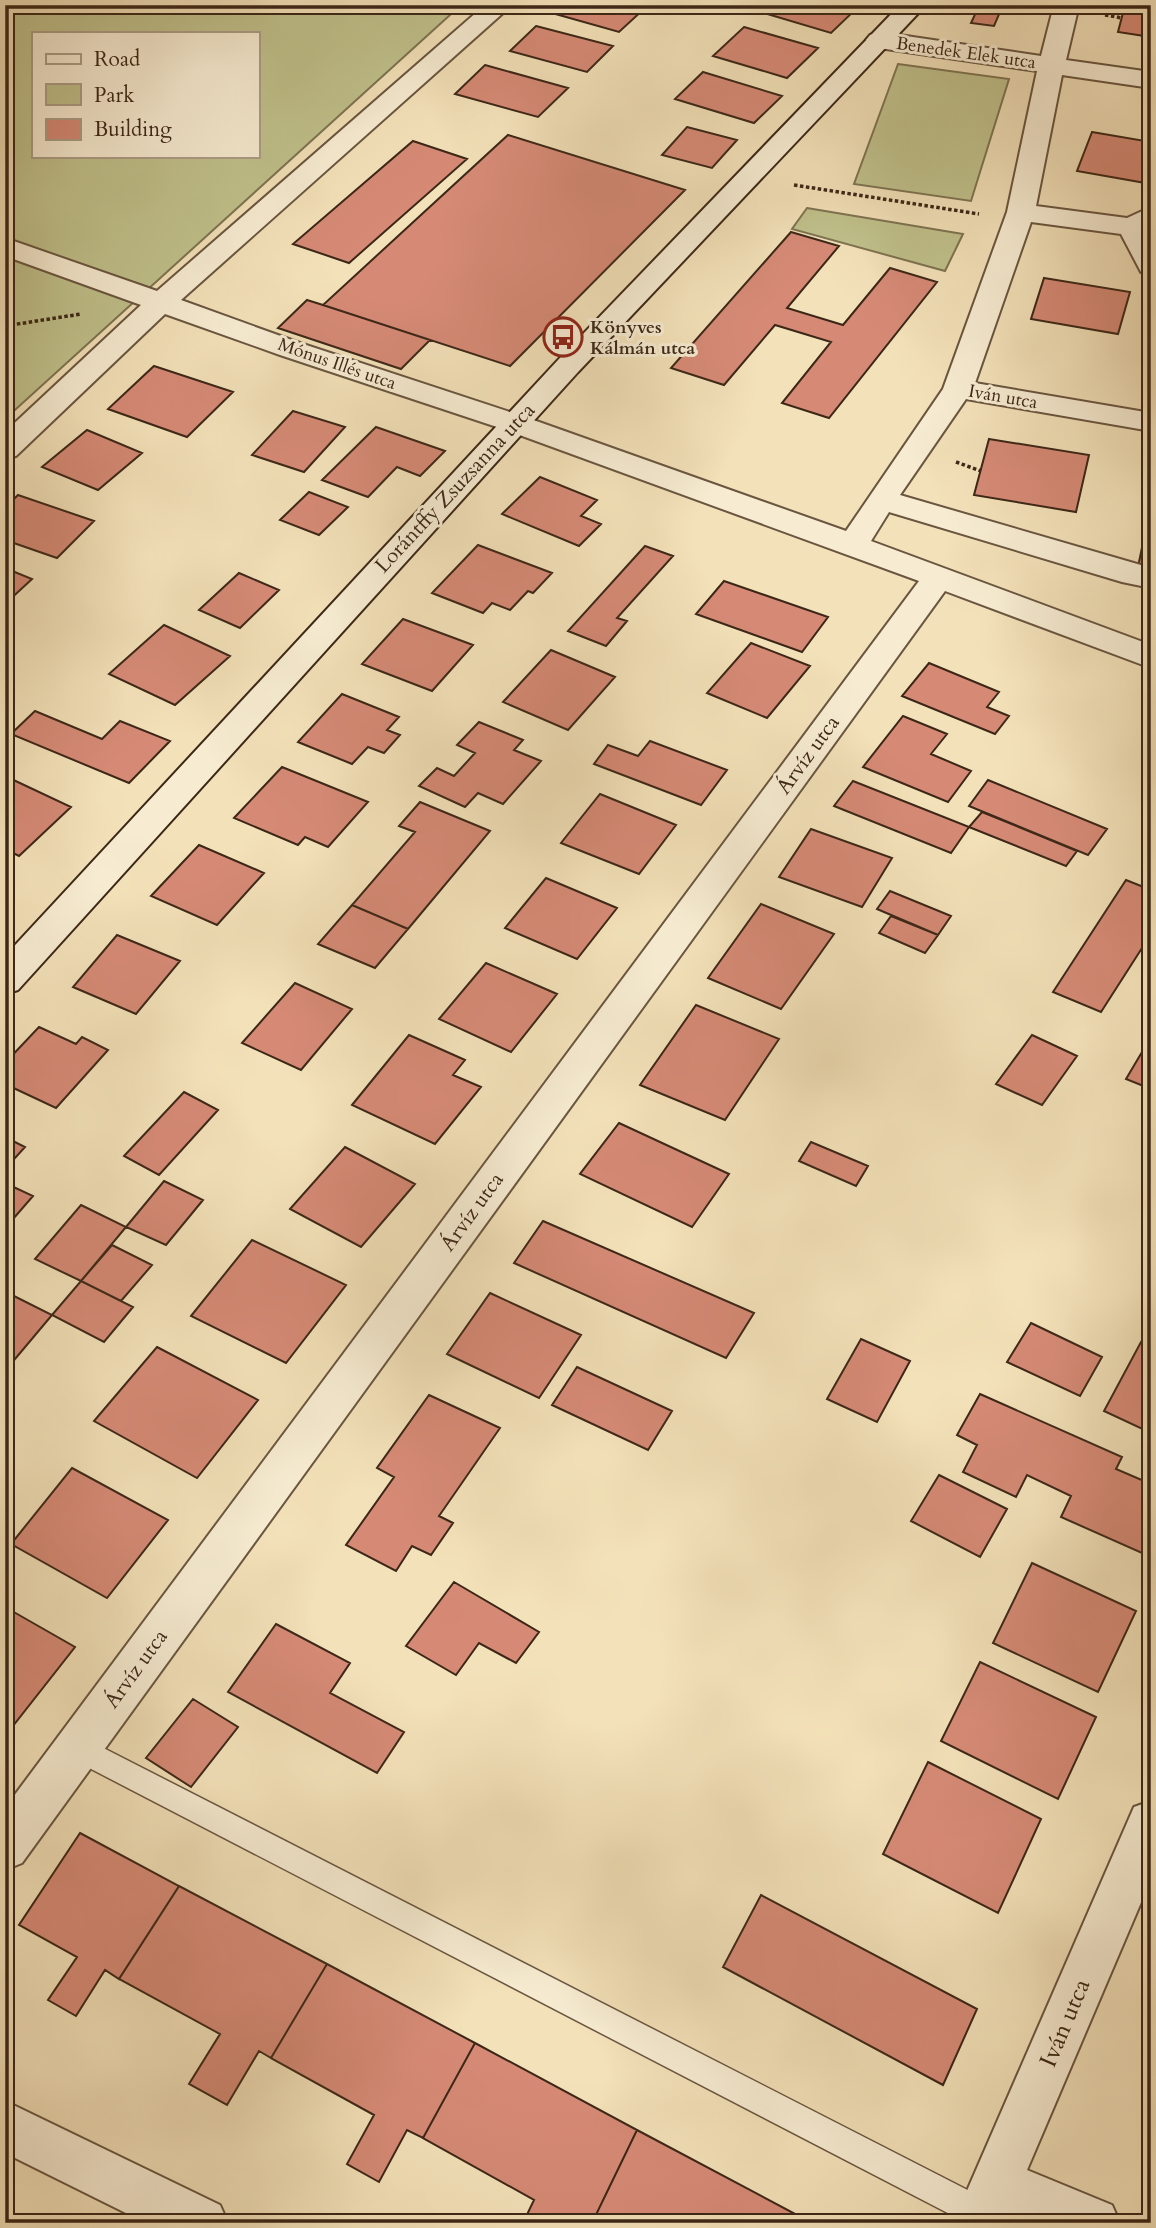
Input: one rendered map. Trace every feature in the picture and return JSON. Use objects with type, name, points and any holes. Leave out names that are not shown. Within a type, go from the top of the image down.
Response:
[{"type":"street","points":[[5,449],[161,302],[500,5]]},
{"type":"street","name":"Lorántffy Zsuzsanna utca","points":[[5,980],[514,423],[742,179],[914,5]]},
{"type":"street","name":"Benedek Elek utca","points":[[1052,65],[1067,5]]},
{"type":"street","name":"Benedek Elek utca","points":[[880,40],[1151,80]]},
{"type":"street","name":"Iván utca","points":[[1052,65],[1019,216],[958,389],[1151,422]]},
{"type":"street","points":[[1019,216],[1141,221],[1151,266]]},
{"type":"street","name":"Mónus Illés utca","points":[[5,246],[290,349],[514,423]]},
{"type":"street","points":[[853,545],[881,499],[919,449],[958,389]]},
{"type":"street","points":[[514,423],[853,545],[1151,657]]},
{"type":"street","points":[[881,499],[1133,575],[1151,578]]},
{"type":"street","name":"Árvíz utca","points":[[5,1847],[939,577]]},
{"type":"street","name":"Iván utca","points":[[986,2207],[1151,1823]]},
{"type":"street","points":[[5,2126],[202,2223]]},
{"type":"street","points":[[986,2207],[1094,2223]]},
{"type":"lane","points":[[78,1748],[986,2207]]},
{"type":"path","points":[[742,179],[1019,216]]},
{"type":"green space","points":[[5,5],[461,5],[5,419]]},
{"type":"green space","points":[[898,64],[1009,79],[971,201],[854,184]]},
{"type":"green space","points":[[807,208],[963,234],[945,271],[792,229]]},
{"type":"building","points":[[562,5],[635,5],[645,8],[619,32],[552,13]]},
{"type":"building","points":[[773,5],[840,5],[855,10],[831,33],[764,13]]},
{"type":"building","points":[[1125,5],[1151,5],[1151,37],[1118,32]]},
{"type":"building","points":[[978,8],[1000,12],[994,26],[971,23]]},
{"type":"building","points":[[536,26],[613,46],[587,72],[510,51]]},
{"type":"building","points":[[744,27],[818,48],[787,78],[713,56]]},
{"type":"building","points":[[485,65],[568,88],[538,117],[455,94]]},
{"type":"building","points":[[703,72],[782,96],[754,123],[675,99]]},
{"type":"building","points":[[687,127],[737,140],[712,168],[662,155]]},
{"type":"building","points":[[1092,132],[1151,142],[1151,184],[1077,171]]},
{"type":"building","points":[[508,135],[685,190],[510,366],[323,305]]},
{"type":"building","points":[[413,141],[467,159],[349,263],[293,244]]},
{"type":"building","points":[[791,232],[839,246],[787,308],[843,325],[890,268],[937,282],[829,418],[782,403],[831,342],[775,325],[724,385],[671,368]]},
{"type":"building","points":[[1044,278],[1130,292],[1118,334],[1031,319]]},
{"type":"building","points":[[307,300],[430,340],[401,369],[278,328]]},
{"type":"building","points":[[154,366],[233,392],[187,437],[108,409]]},
{"type":"building","points":[[293,411],[345,427],[304,472],[252,455]]},
{"type":"building","points":[[376,427],[445,451],[420,476],[397,467],[368,497],[322,480]]},
{"type":"building","points":[[87,430],[142,453],[98,490],[42,467]]},
{"type":"building","points":[[989,439],[1089,455],[1076,512],[974,495]]},
{"type":"building","points":[[540,477],[597,500],[581,516],[601,524],[579,546],[502,514]]},
{"type":"building","points":[[309,492],[348,507],[319,535],[280,520]]},
{"type":"building","points":[[18,495],[94,521],[57,558],[5,540],[5,508]]},
{"type":"building","points":[[1147,523],[1151,524],[1151,570],[1138,567]]},
{"type":"building","points":[[478,545],[552,573],[533,593],[528,591],[510,610],[492,603],[483,613],[432,593]]},
{"type":"building","points":[[645,546],[673,556],[617,618],[627,621],[606,646],[568,631]]},
{"type":"building","points":[[5,568],[32,579],[5,604]]},
{"type":"building","points":[[239,573],[279,590],[240,628],[199,610]]},
{"type":"building","points":[[724,581],[828,617],[802,652],[696,614]]},
{"type":"building","points":[[403,619],[473,645],[432,691],[362,664]]},
{"type":"building","points":[[164,625],[230,656],[175,705],[109,674]]},
{"type":"building","points":[[751,643],[810,666],[767,718],[707,693]]},
{"type":"building","points":[[551,650],[615,677],[568,730],[503,702]]},
{"type":"building","points":[[929,663],[999,692],[987,707],[1009,716],[995,734],[902,696]]},
{"type":"building","points":[[342,694],[399,717],[387,730],[400,735],[384,753],[368,747],[352,764],[298,742]]},
{"type":"building","points":[[35,711],[102,739],[120,721],[170,741],[129,783],[11,734]]},
{"type":"building","points":[[903,716],[947,734],[931,754],[971,771],[948,802],[863,767]]},
{"type":"building","points":[[479,722],[523,740],[514,750],[541,761],[503,804],[478,793],[465,807],[419,786],[437,768],[454,776],[475,753],[457,745]]},
{"type":"building","points":[[650,741],[727,770],[701,805],[594,764],[608,745],[638,756]]},
{"type":"building","points":[[282,767],[368,802],[328,847],[305,837],[298,845],[234,818]]},
{"type":"building","points":[[5,776],[71,807],[19,856],[5,849]]},
{"type":"building","points":[[988,780],[1107,829],[1088,855],[969,806]]},
{"type":"building","points":[[853,781],[969,827],[951,853],[834,806]]},
{"type":"building","points":[[600,794],[676,825],[639,874],[561,843]]},
{"type":"building","points":[[420,802],[490,831],[408,929],[352,905],[415,832],[399,826]]},
{"type":"building","points":[[982,812],[1077,851],[1066,866],[969,827]]},
{"type":"building","points":[[811,829],[892,858],[862,907],[779,877]]},
{"type":"building","points":[[199,845],[264,873],[217,925],[151,896]]},
{"type":"building","points":[[546,878],[617,908],[577,959],[505,928]]},
{"type":"building","points":[[1126,880],[1151,890],[1151,934],[1101,1012],[1053,992]]},
{"type":"building","points":[[890,891],[951,916],[938,935],[877,909]]},
{"type":"building","points":[[761,904],[834,934],[781,1009],[708,978]]},
{"type":"building","points":[[352,905],[408,929],[375,968],[318,944]]},
{"type":"building","points":[[891,916],[938,935],[925,953],[879,933]]},
{"type":"building","points":[[117,935],[180,961],[136,1014],[73,987]]},
{"type":"building","points":[[486,963],[557,994],[511,1052],[439,1019]]},
{"type":"building","points":[[295,983],[352,1009],[301,1070],[242,1043]]},
{"type":"building","points":[[696,1005],[779,1039],[725,1120],[640,1085]]},
{"type":"building","points":[[39,1027],[76,1044],[82,1037],[108,1050],[56,1108],[5,1084],[5,1063]]},
{"type":"building","points":[[409,1035],[465,1060],[453,1075],[481,1087],[435,1144],[352,1105]]},
{"type":"building","points":[[1032,1035],[1077,1056],[1042,1105],[996,1084]]},
{"type":"building","points":[[1145,1047],[1151,1049],[1151,1089],[1126,1079]]},
{"type":"building","points":[[184,1092],[218,1110],[159,1175],[124,1156]]},
{"type":"building","points":[[619,1123],[729,1174],[692,1227],[580,1174]]},
{"type":"building","points":[[5,1137],[25,1147],[5,1169]]},
{"type":"building","points":[[811,1142],[868,1166],[856,1186],[799,1161]]},
{"type":"building","points":[[345,1147],[415,1184],[361,1247],[290,1209]]},
{"type":"building","points":[[164,1181],[203,1200],[166,1245],[126,1227]]},
{"type":"building","points":[[5,1183],[33,1196],[7,1226],[5,1225]]},
{"type":"building","points":[[81,1205],[126,1227],[81,1281],[35,1259]]},
{"type":"building","points":[[543,1221],[754,1313],[726,1358],[514,1263]]},
{"type":"building","points":[[252,1240],[346,1285],[286,1363],[191,1316]]},
{"type":"building","points":[[112,1245],[152,1265],[121,1301],[81,1281]]},
{"type":"building","points":[[81,1281],[133,1307],[104,1342],[52,1315]]},
{"type":"building","points":[[6,1292],[52,1315],[5,1371],[5,1294]]},
{"type":"building","points":[[490,1293],[581,1335],[539,1398],[447,1354]]},
{"type":"building","points":[[1031,1323],[1102,1357],[1080,1396],[1007,1362]]},
{"type":"building","points":[[861,1339],[910,1361],[877,1422],[827,1399]]},
{"type":"building","points":[[1141,1342],[1151,1346],[1151,1433],[1104,1411]]},
{"type":"building","points":[[157,1347],[258,1400],[197,1478],[94,1421]]},
{"type":"building","points":[[577,1367],[672,1411],[648,1450],[552,1405]]},
{"type":"building","points":[[980,1394],[1122,1457],[1116,1469],[1151,1484],[1151,1557],[1061,1517],[1071,1496],[1027,1475],[1016,1497],[963,1472],[977,1445],[957,1435]]},
{"type":"building","points":[[429,1395],[500,1428],[439,1516],[453,1523],[431,1555],[412,1546],[396,1571],[346,1545],[394,1477],[377,1468]]},
{"type":"building","points":[[72,1468],[168,1520],[107,1598],[11,1544]]},
{"type":"building","points":[[939,1475],[1007,1509],[980,1557],[911,1521]]},
{"type":"building","points":[[1032,1563],[1136,1611],[1098,1692],[993,1643]]},
{"type":"building","points":[[454,1582],[539,1632],[516,1663],[479,1643],[456,1675],[406,1646]]},
{"type":"building","points":[[5,1607],[75,1647],[9,1731],[5,1729]]},
{"type":"building","points":[[276,1624],[350,1663],[330,1693],[404,1732],[377,1773],[228,1692]]},
{"type":"building","points":[[980,1662],[1096,1717],[1058,1799],[941,1741]]},
{"type":"building","points":[[193,1699],[238,1727],[191,1787],[146,1758]]},
{"type":"building","points":[[928,1762],[1041,1819],[998,1913],[883,1854]]},
{"type":"building","points":[[80,1833],[179,1886],[119,1979],[105,1970],[76,2016],[48,2000],[77,1957],[19,1925]]},
{"type":"building","points":[[179,1886],[327,1964],[271,2058],[259,2051],[227,2105],[189,2084],[220,2034],[119,1979]]},
{"type":"building","points":[[761,1895],[977,2009],[943,2085],[723,1967]]},
{"type":"building","points":[[327,1964],[475,2043],[423,2138],[407,2130],[379,2182],[347,2164],[374,2115],[271,2058]]},
{"type":"building","points":[[475,2043],[637,2130],[592,2223],[586,2223],[571,2215],[568,2223],[523,2223],[534,2200],[423,2138]]},
{"type":"building","points":[[637,2130],[812,2223],[592,2223]]},
{"type":"place","name":"Könyves Kálmán utca","points":[[563,337]]}]
